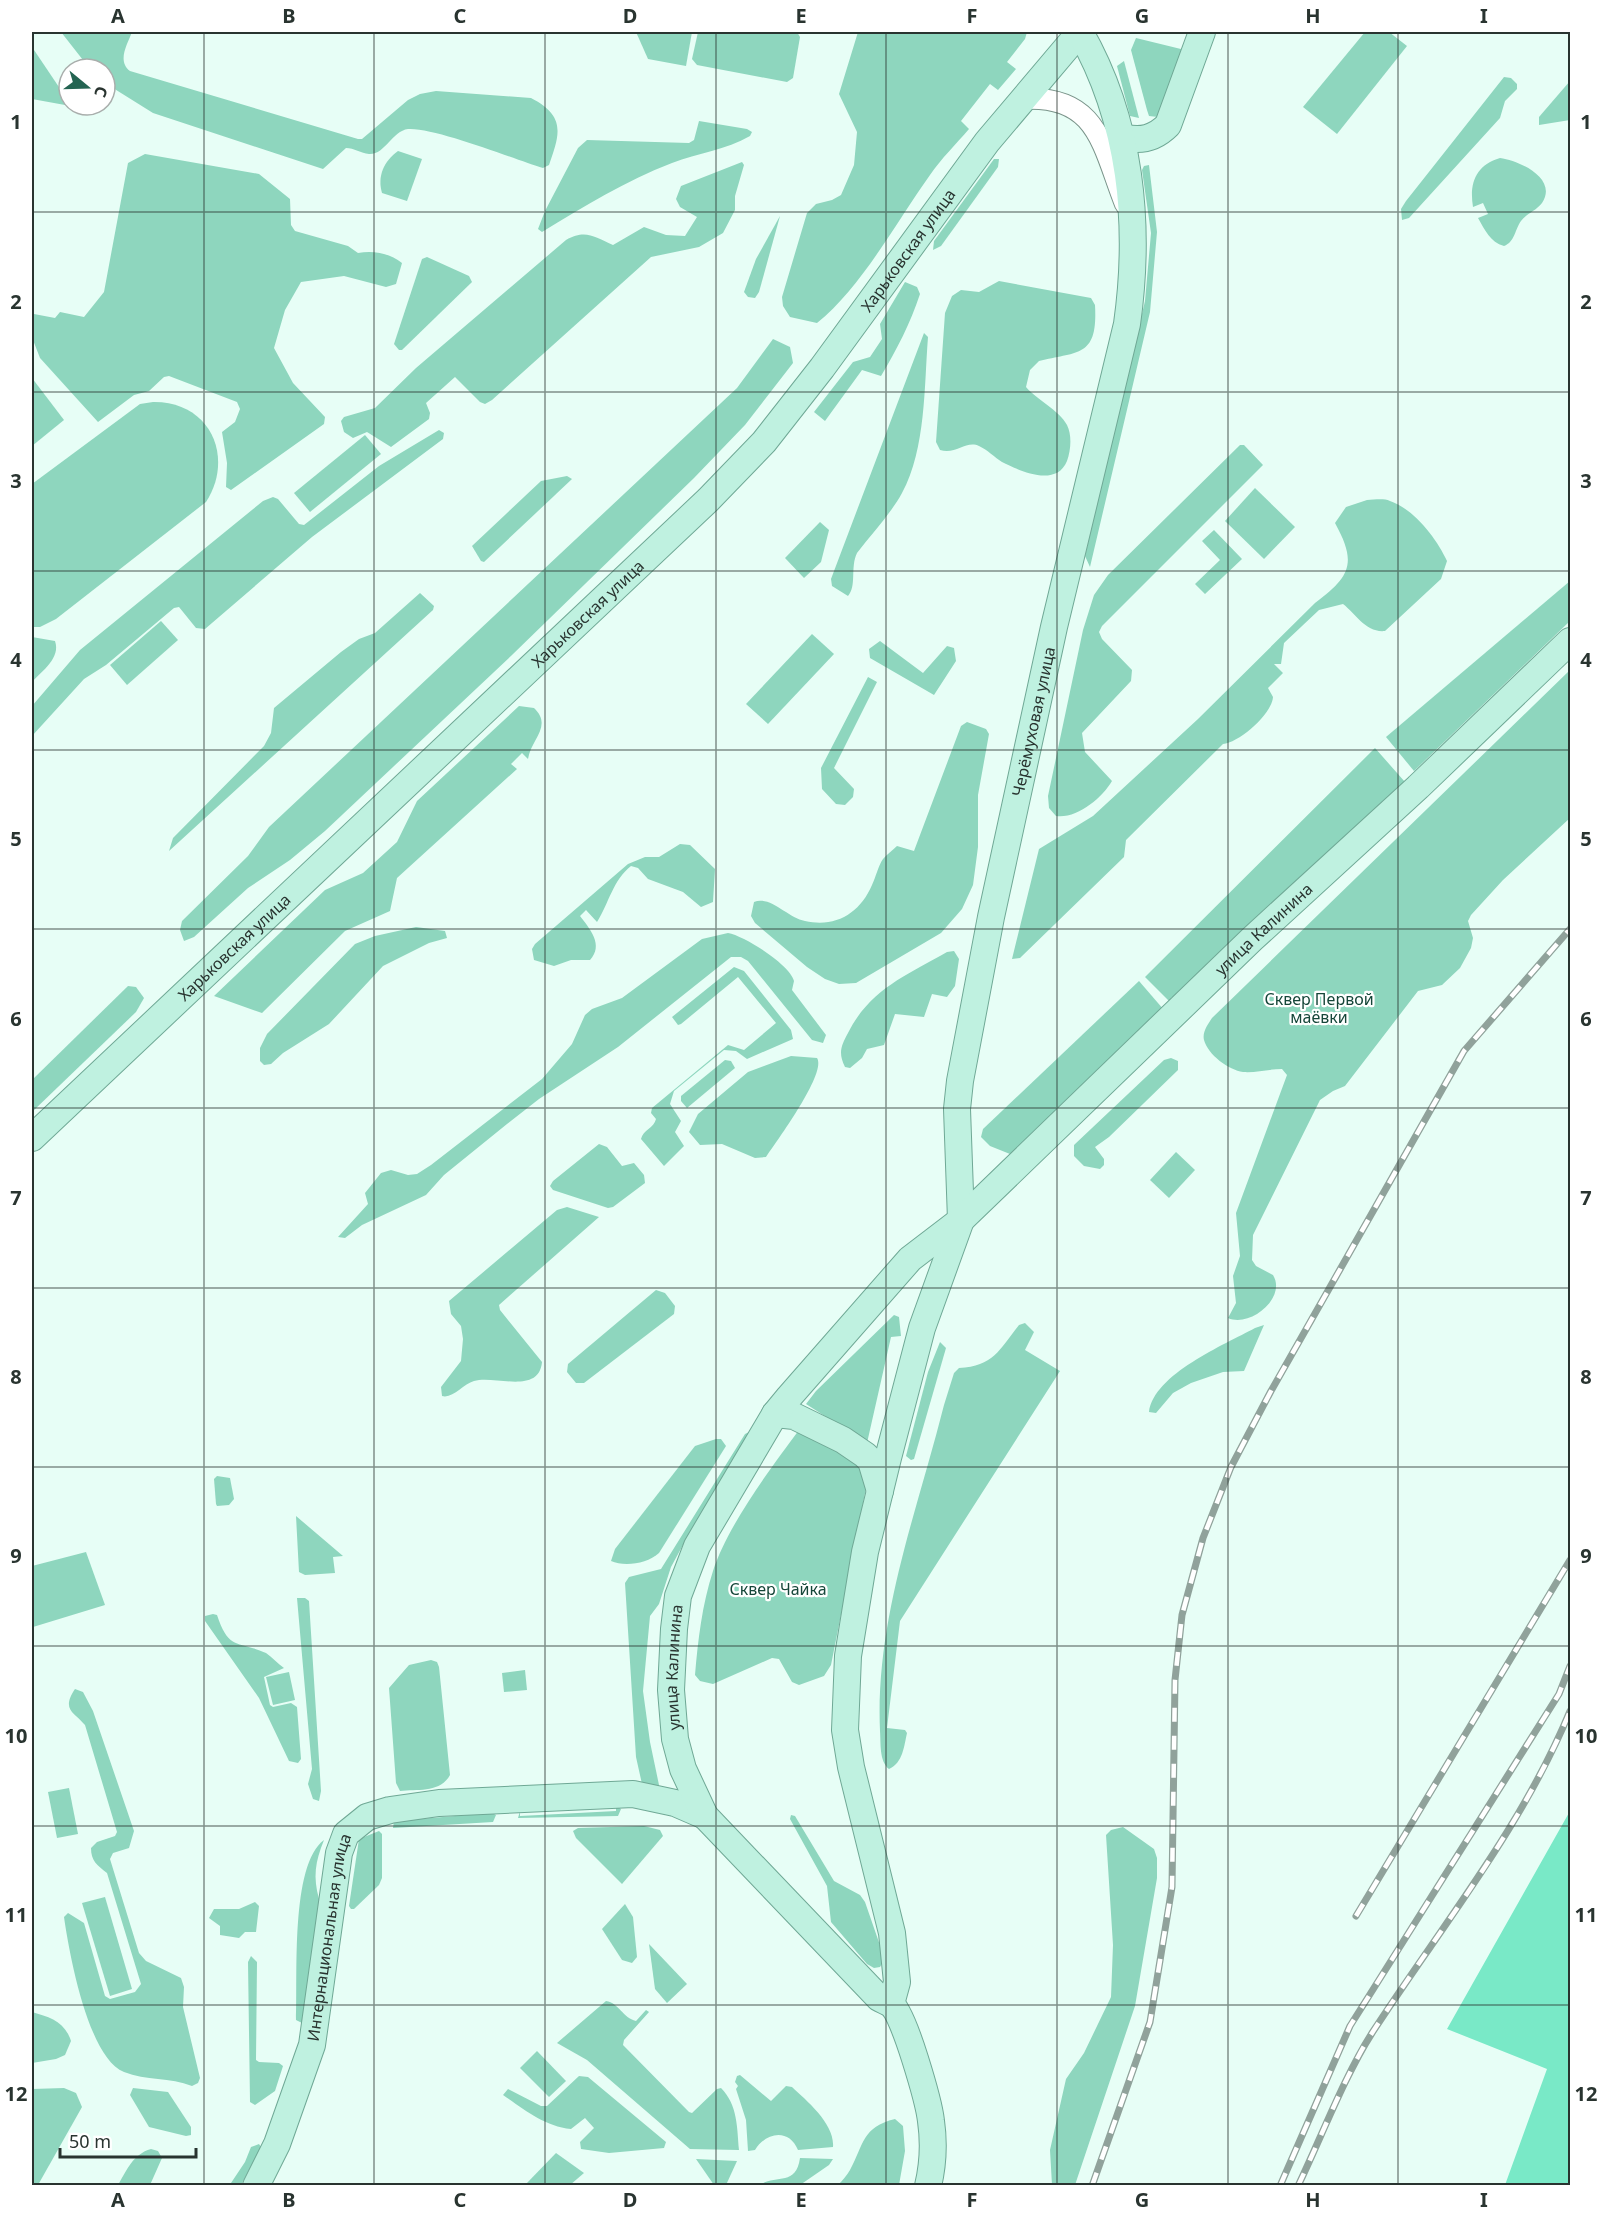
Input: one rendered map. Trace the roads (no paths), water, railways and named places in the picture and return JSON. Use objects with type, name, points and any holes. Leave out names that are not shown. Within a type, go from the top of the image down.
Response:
[{"type":"main road","name":"Харьковская улица","points":[[32,1138],[708,500],[764,442],[1022,99],[1080,32]]},
{"type":"main road","name":"Черёмуховая улица","points":[[961,1220],[957,1109],[960,1081],[994,906],[1054,627],[1127,324],[1134,275],[1134,226],[1123,137],[1105,82],[1080,32]]},
{"type":"main road","points":[[1123,137],[1133,140],[1149,138],[1158,135],[1168,125],[1202,32]]},
{"type":"main road","name":"улица Калинина","points":[[928,2186],[933,2140],[926,2095],[902,2023],[891,2004],[879,1998],[864,1983],[705,1816],[683,1769],[675,1739],[671,1690],[678,1596],[697,1545],[775,1414],[910,1259],[961,1220],[1252,939],[1418,788],[1570,641]]},
{"type":"main road","name":"улица Калинина","points":[[891,2004],[897,1983],[892,1933],[851,1767],[845,1730],[850,1637],[865,1552],[922,1328],[961,1220]]},
{"type":"main road","points":[[775,1414],[794,1416],[843,1440],[865,1455],[871,1461],[880,1491]]},
{"type":"main road","name":"Интернациональная улица","points":[[256,2186],[277,2144],[312,2045],[339,1853],[342,1841],[350,1830],[367,1817],[390,1810],[502,1798],[636,1794],[675,1803],[705,1816]]},
{"type":"street","name":"Черёмуховая улица","points":[[1022,99],[1042,98],[1066,102],[1084,115],[1095,130],[1134,226]]},
{"type":"railway","points":[[1092,2186],[1150,2022],[1172,1887],[1175,1680],[1182,1615],[1203,1538],[1231,1467],[1271,1391],[1464,1051],[1570,929]]},
{"type":"railway","points":[[1356,1916],[1570,1560]]},
{"type":"railway","points":[[1280,2186],[1350,2026],[1559,1694],[1570,1666]]},
{"type":"railway","points":[[1298,2186],[1342,2088],[1362,2050],[1504,1837],[1528,1796],[1570,1711]]},
{"type":"park label","name":"Сквер Первой маёвки","points":[[1319,1008]]},
{"type":"park label","name":"Сквер Чайка","points":[[778,1589]]}]
